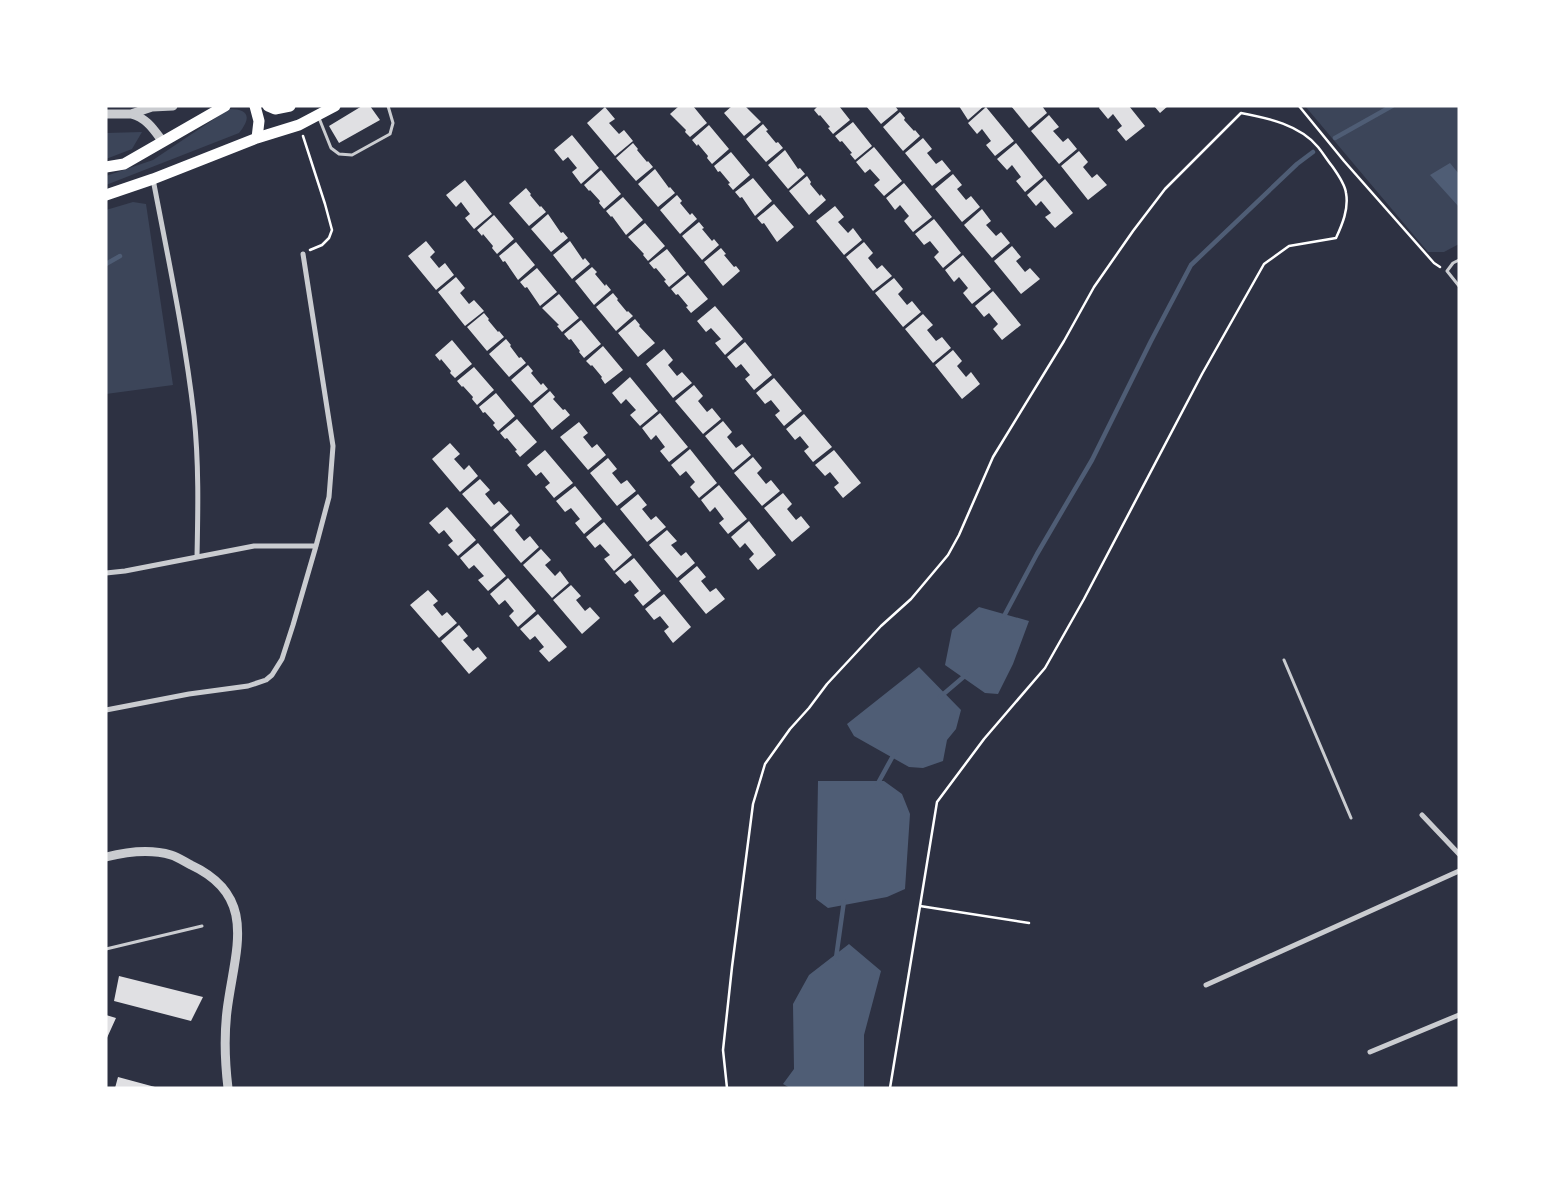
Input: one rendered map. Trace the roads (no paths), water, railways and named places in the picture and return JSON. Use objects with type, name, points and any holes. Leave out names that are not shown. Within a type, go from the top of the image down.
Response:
[{"type":"main road","points":[[106,167],[124,164],[225,106]]},
{"type":"main road","points":[[255,106],[259,121],[257,138]]},
{"type":"main road","points":[[268,106],[275,110],[290,106]]},
{"type":"main road","points":[[106,194],[153,179],[257,138],[299,125],[335,106]]},
{"type":"street","points":[[131,114],[152,107],[173,106]]},
{"type":"street","points":[[109,111],[141,117],[163,142]]},
{"type":"street","points":[[153,179],[179,312],[194,416],[198,466],[198,557]]},
{"type":"street","points":[[106,710],[189,694],[248,686],[266,680],[276,670],[282,659],[294,625],[329,496],[333,446],[303,254]]},
{"type":"street","points":[[106,574],[254,546],[316,546]]},
{"type":"street","points":[[1422,815],[1459,854]]},
{"type":"street","points":[[106,857],[146,852],[170,855],[198,868],[220,882],[232,900],[238,916],[238,941],[226,1014],[228,1088]]},
{"type":"street","points":[[1206,985],[1459,871]]},
{"type":"street","points":[[1370,1052],[1459,1015]]},
{"type":"lane","points":[[318,116],[331,148],[339,154],[352,155],[390,134],[393,123],[388,106]]},
{"type":"lane","points":[[1459,260],[1453,263],[1447,271],[1459,286]]},
{"type":"lane","points":[[1284,660],[1351,818]]},
{"type":"lane","points":[[106,949],[202,926]]},
{"type":"waterway","points":[[1335,138],[1392,106]]},
{"type":"waterway","points":[[1003,618],[1037,554],[1092,460],[1191,265],[1297,164],[1313,152]]},
{"type":"waterway","points":[[106,264],[120,256]]},
{"type":"waterway","points":[[940,697],[967,674]]},
{"type":"waterway","points":[[877,785],[894,754]]},
{"type":"waterway","points":[[836,958],[844,901]]}]
